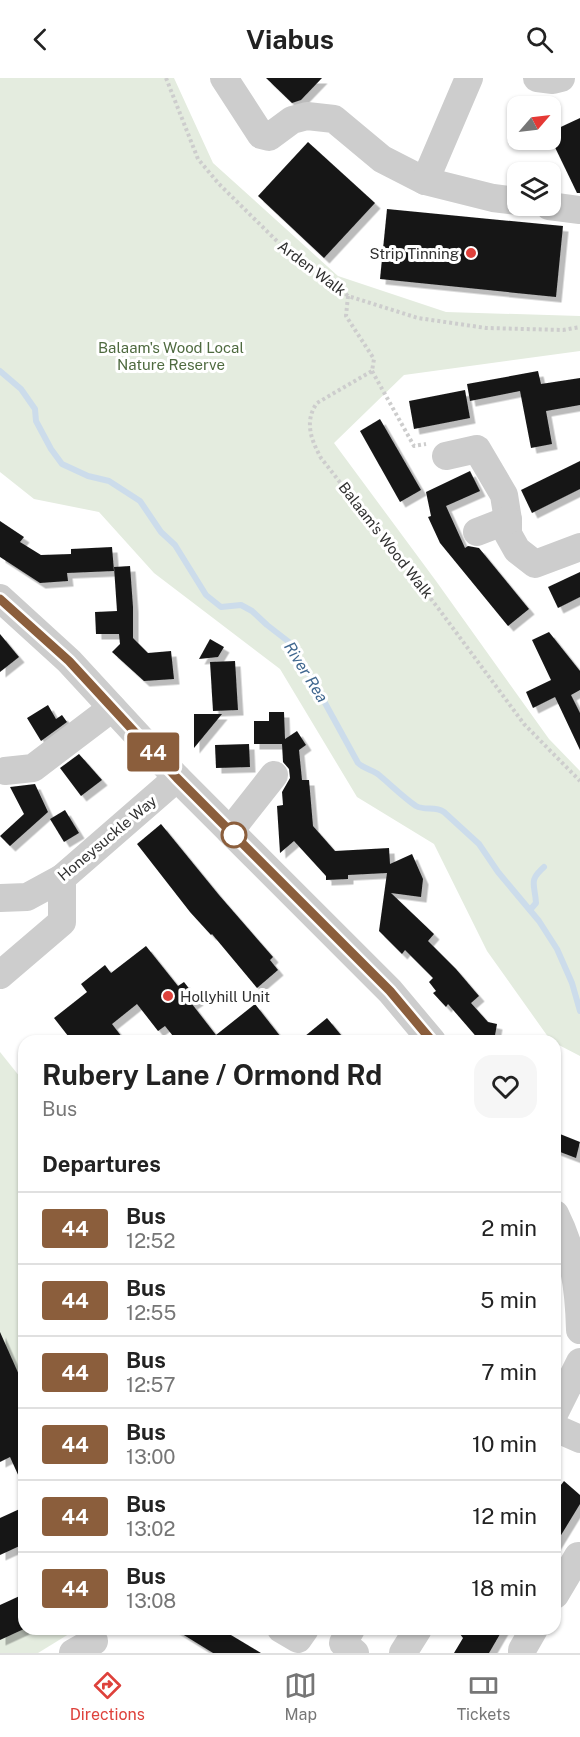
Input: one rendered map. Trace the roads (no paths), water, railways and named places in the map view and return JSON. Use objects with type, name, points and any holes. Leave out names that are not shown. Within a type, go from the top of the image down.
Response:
[{"type":"street","points":[[224,78],[261,135],[269,137],[292,120],[308,116],[334,119],[382,159],[425,181],[507,200]]},
{"type":"street","points":[[425,181],[469,78]]},
{"type":"street","points":[[537,78],[553,80],[561,78]]},
{"type":"street","points":[[561,208],[580,210]]},
{"type":"street","points":[[446,456],[477,449],[504,495],[508,520],[507,534],[517,550],[535,564],[580,547]]},
{"type":"street","points":[[477,532],[508,520]]},
{"type":"street","points":[[5,611],[69,661],[177,778],[390,991],[427,1035]]},
{"type":"street","points":[[5,771],[33,768],[112,708]]},
{"type":"street","points":[[230,831],[274,774]]},
{"type":"street","name":"Honeysuckle Way","points":[[0,898],[27,897],[62,878],[177,778]]},
{"type":"street","points":[[0,975],[62,922],[62,878]]},
{"type":"street","points":[[561,1226],[567,1237],[579,1290],[580,1330]]},
{"type":"street","points":[[561,1400],[580,1362]]},
{"type":"street","points":[[561,1431],[580,1439]]},
{"type":"street","points":[[561,1584],[578,1556]]},
{"type":"street","points":[[333,1635],[350,1642]]},
{"type":"street","points":[[403,1653],[414,1635]]},
{"type":"street","points":[[522,1653],[531,1635]]},
{"type":"waterway","name":"River Rea","points":[[0,371],[21,389],[35,409],[36,421],[62,464],[88,476],[109,481],[140,501],[161,532],[175,545],[206,595],[221,607],[241,605],[252,611],[289,642],[294,648],[297,661],[308,672],[358,763],[379,775],[416,806],[444,812],[479,844],[498,872],[539,921],[557,949],[572,983],[580,1011]]},
{"type":"waterway","points":[[530,910],[536,903],[534,880],[544,867]]},
{"type":"place","name":"Strip Tinning","points":[[471,253]]},
{"type":"place","name":"Hollyhill Unit","points":[[168,996]]},
{"type":"park label","name":"Balaam's Wood Local Nature Reserve","points":[[171,356]]}]
